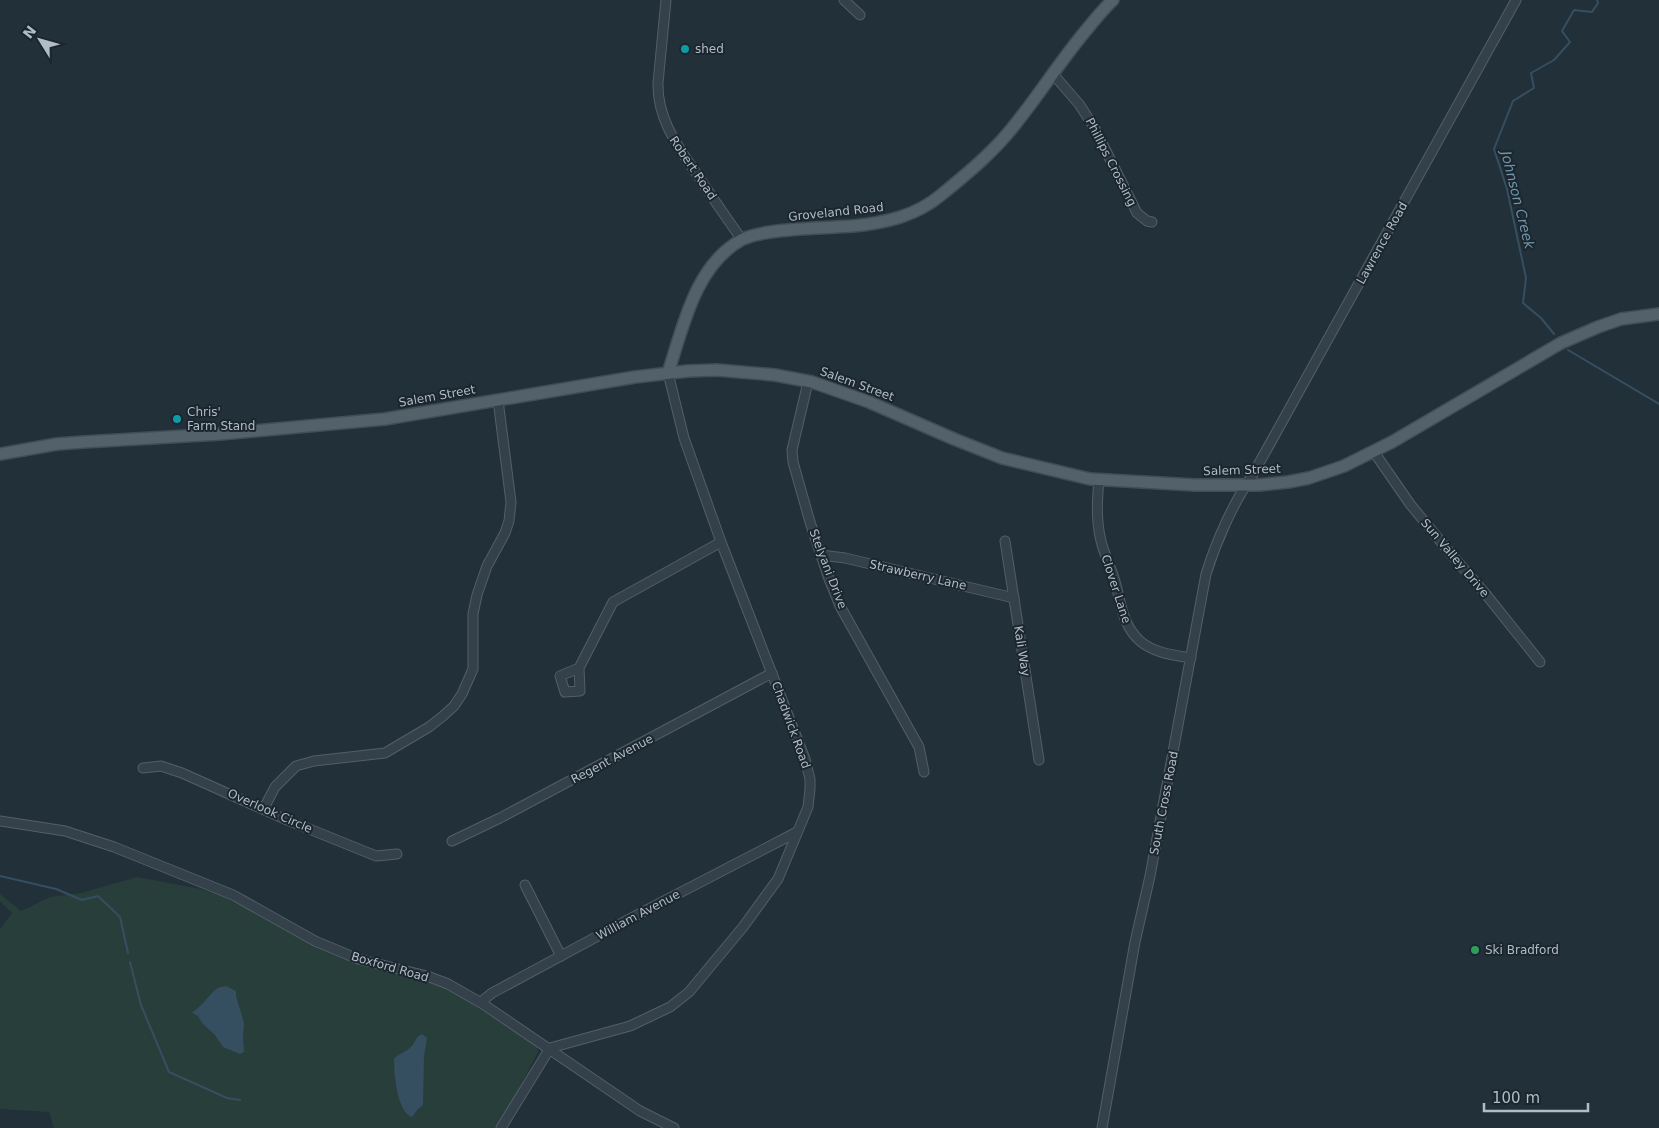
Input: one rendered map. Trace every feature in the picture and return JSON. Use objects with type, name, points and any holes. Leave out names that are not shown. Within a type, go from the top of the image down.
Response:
[{"type":"main road","name":"Groveland Road","points":[[668,373],[686,317],[700,286],[705,276],[724,253],[742,240],[758,235],[886,222],[922,209],[940,196],[993,150],[1016,123],[1094,20],[1113,0]]},
{"type":"main road","name":"Salem Street","points":[[0,454],[75,442],[220,434],[385,419],[668,373],[717,370],[775,375],[842,391],[954,440],[1002,458],[1035,467],[1099,480],[1245,486],[1309,478],[1344,466],[1374,452],[1561,343],[1598,326],[1621,319],[1659,314]]},
{"type":"street","name":"Robert Road","points":[[666,0],[658,83],[662,114],[675,142],[742,240]]},
{"type":"street","points":[[844,0],[860,15]]},
{"type":"street","name":"Lawrence Road","points":[[1245,486],[1516,0]]},
{"type":"street","name":"Phillips Crossing","points":[[1053,74],[1079,104],[1094,127],[1137,213],[1147,221],[1152,222]]},
{"type":"street","name":"Chadwick Road","points":[[550,1048],[630,1026],[670,1007],[683,998],[767,895],[782,869],[808,807],[810,779],[805,759],[721,542],[682,431],[668,373]]},
{"type":"street","name":"Stelyani Drive","points":[[808,382],[792,450],[793,462],[802,495],[840,606],[919,747],[924,772]]},
{"type":"street","points":[[264,808],[275,787],[296,766],[314,761],[385,754],[414,737],[443,716],[454,706],[462,694],[472,670],[473,614],[477,595],[487,566],[506,533],[510,513],[509,484],[498,400]]},
{"type":"street","name":"Sun Valley Drive","points":[[1374,452],[1410,504],[1540,662]]},
{"type":"street","name":"Clover Lane","points":[[1099,480],[1096,507],[1101,542],[1114,578],[1124,621],[1139,641],[1149,648],[1190,658]]},
{"type":"street","name":"South Cross Road","points":[[1102,1128],[1133,951],[1150,876],[1206,574],[1212,556],[1240,493],[1245,486]]},
{"type":"street","name":"Kali Way","points":[[1005,541],[1039,760]]},
{"type":"street","points":[[579,668],[613,602],[721,542]]},
{"type":"street","name":"Strawberry Lane","points":[[821,555],[844,558],[1014,598]]},
{"type":"street","name":"Regent Avenue","points":[[452,841],[500,818],[772,674]]},
{"type":"street","name":"Overlook Circle","points":[[143,768],[162,766],[376,856],[397,854]]},
{"type":"street","name":"Boxford Road","points":[[0,821],[65,831],[114,847],[233,895],[321,944],[358,959],[427,976],[448,984],[481,1002],[640,1111],[674,1128]]},
{"type":"street","name":"William Avenue","points":[[481,1002],[492,993],[797,832]]},
{"type":"street","points":[[525,885],[561,956]]},
{"type":"street","points":[[501,1128],[550,1048]]},
{"type":"green space","points":[[137,877],[201,889],[223,896],[294,931],[430,981],[483,1007],[536,1044],[538,1052],[498,1128],[54,1128],[49,1112],[0,1109],[0,929],[12,913],[0,901],[0,894],[21,911],[50,897],[81,893]]},
{"type":"water","points":[[226,986],[236,991],[244,1023],[244,1052],[240,1054],[223,1047],[198,1016],[192,1013],[216,989]]},
{"type":"water","points":[[422,1034],[427,1038],[424,1056],[423,1105],[412,1117],[403,1108],[397,1092],[394,1059],[411,1047]]},
{"type":"waterway","name":"Johnson Creek","points":[[1554,334],[1541,318],[1523,303],[1526,278],[1507,189],[1494,149],[1513,101],[1534,88],[1531,73],[1554,60],[1570,42],[1562,31],[1574,10],[1592,12],[1598,3],[1597,0]]},
{"type":"waterway","points":[[1568,350],[1659,404]]},
{"type":"waterway","points":[[0,876],[56,889],[82,900],[98,896],[120,917],[128,953]]},
{"type":"waterway","points":[[130,962],[141,1005],[169,1072],[227,1098],[240,1100]]},
{"type":"place","name":"shed","points":[[685,49]]},
{"type":"place","name":"Chris' Farm Stand","points":[[177,419]]},
{"type":"place","name":"Ski Bradford","points":[[1475,950]]}]
